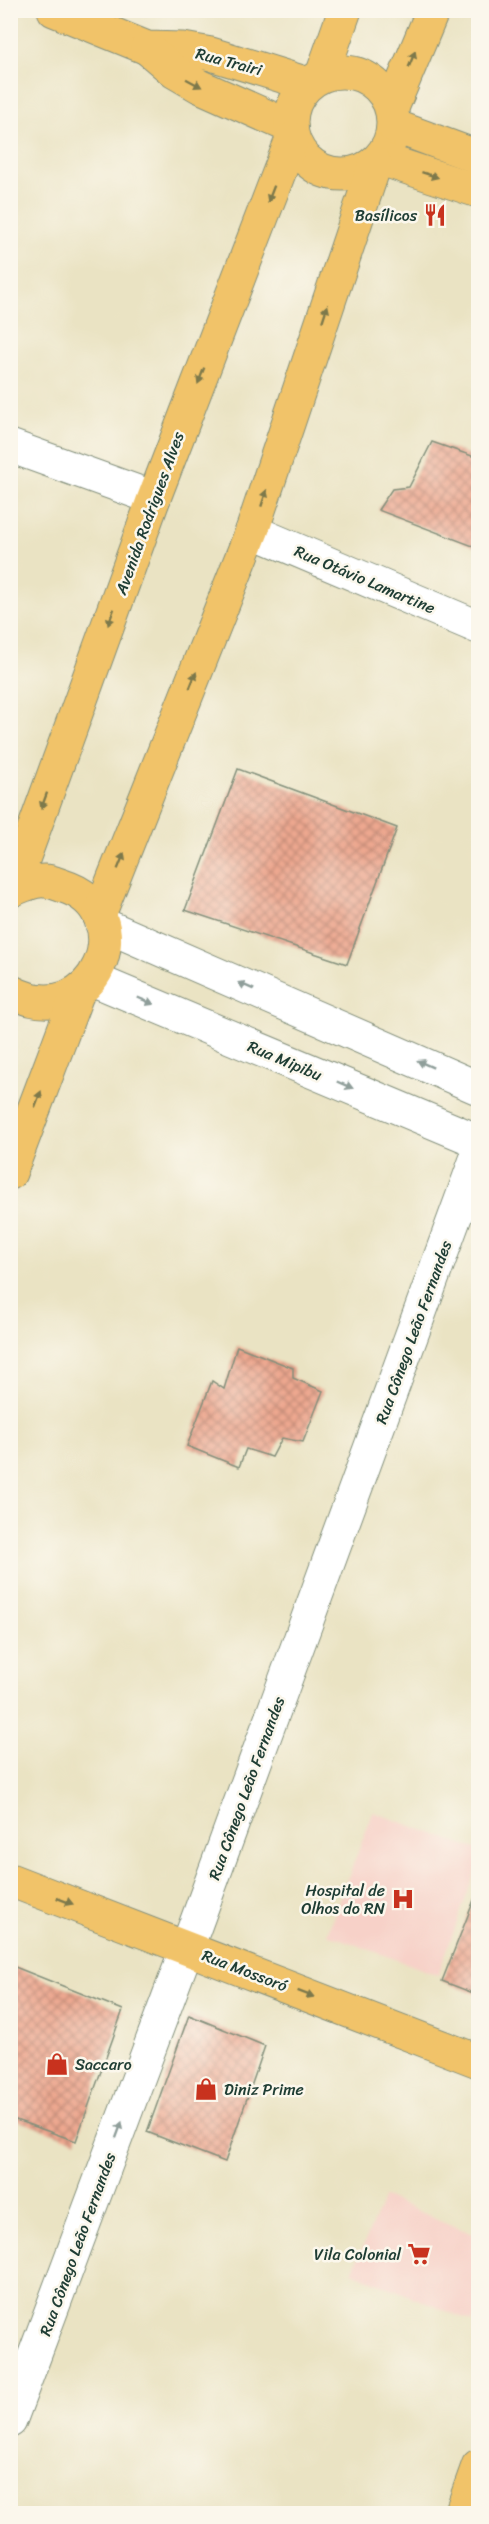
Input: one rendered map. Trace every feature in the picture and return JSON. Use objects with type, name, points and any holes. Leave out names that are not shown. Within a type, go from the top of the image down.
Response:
[{"type":"main road","name":"Rua Trairi","points":[[54,10],[147,48],[175,72],[191,82],[291,133]]},
{"type":"main road","points":[[345,10],[315,80],[295,104],[291,133],[299,152],[320,170],[334,174],[348,174],[378,161],[478,191]]},
{"type":"main road","points":[[101,919],[252,531],[378,161],[390,143],[393,117],[433,10]]},
{"type":"main road","name":"Rua Trairi","points":[[147,48],[183,49],[211,54],[315,80]]},
{"type":"main road","points":[[315,80],[338,72],[355,73],[371,80],[384,93],[393,117],[478,157]]},
{"type":"main road","name":"Avenida Rodrigues Alves","points":[[11,890],[154,498],[291,133]]},
{"type":"main road","points":[[10,1173],[85,985],[102,962],[105,943],[101,919],[77,890],[44,880],[11,890]]},
{"type":"main road","points":[[10,991],[27,1000],[54,1002],[85,985]]},
{"type":"main road","name":"Rua Mossoró","points":[[10,1880],[478,2061]]},
{"type":"main road","points":[[461,2514],[478,2466]]},
{"type":"street","points":[[10,446],[154,498]]},
{"type":"street","name":"Rua Otávio Lamartine","points":[[252,531],[478,627]]},
{"type":"street","points":[[101,919],[478,1088]]},
{"type":"street","name":"Rua Mipibu","points":[[85,985],[478,1140]]},
{"type":"street","name":"Rua Cônego Leão Fernandes","points":[[10,2421],[187,1948],[478,1154]]},
{"type":"shaded area","name":"Hospital de Olhos do RN","points":[[373,1812],[478,1850],[478,1864],[438,1975],[327,1934]]},
{"type":"shaded area","name":"Vila Colonial","points":[[384,2197],[478,2236],[478,2310],[473,2322],[352,2272]]},
{"type":"building","points":[[432,442],[478,458],[478,548],[378,510],[392,489],[409,487]]},
{"type":"building","points":[[238,769],[397,828],[347,964],[185,910]]},
{"type":"building","points":[[237,1346],[293,1368],[293,1378],[323,1391],[303,1442],[282,1438],[272,1457],[246,1449],[239,1467],[187,1446],[212,1381],[224,1389]]},
{"type":"building","points":[[478,1890],[478,1995],[442,1981]]},
{"type":"building","name":"Saccaro","points":[[10,1965],[123,2010],[76,2141],[10,2118]]},
{"type":"building","name":"Diniz Prime","points":[[189,2015],[265,2046],[225,2162],[147,2132]]},
{"type":"place","name":"Basílicos","points":[[435,215]]},
{"type":"place","name":"Hospital de Olhos do RN","points":[[403,1899]]},
{"type":"place","name":"Saccaro","points":[[57,2064]]},
{"type":"place","name":"Diniz Prime","points":[[206,2089]]},
{"type":"place","name":"Vila Colonial","points":[[419,2254]]}]
